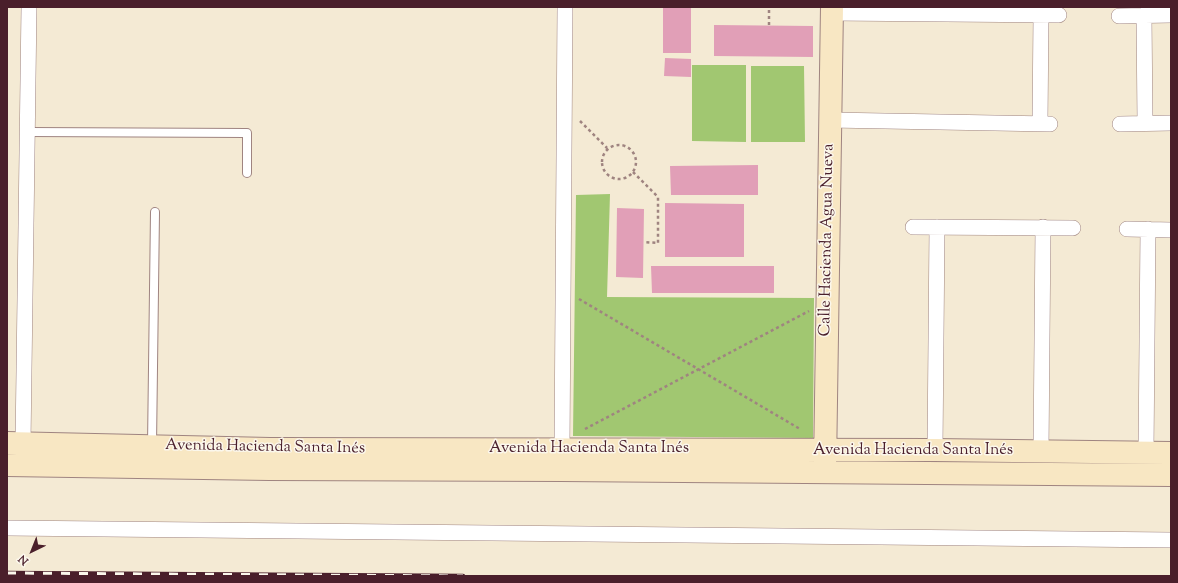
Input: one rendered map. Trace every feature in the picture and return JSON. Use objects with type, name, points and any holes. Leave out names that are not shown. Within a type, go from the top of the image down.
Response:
[{"type":"main road","name":"Calle Hacienda Agua Nueva","points":[[825,472],[832,10]]},
{"type":"main road","name":"Avenida Hacienda Santa Inés","points":[[15,443],[270,449],[562,441],[825,444],[935,450],[1171,453]]},
{"type":"main road","name":"Avenida Hacienda Santa Inés","points":[[7,465],[277,469],[1171,475]]},
{"type":"street","points":[[15,443],[28,132],[29,7]]},
{"type":"street","points":[[562,441],[565,7]]},
{"type":"street","points":[[832,10],[1059,15]]},
{"type":"street","points":[[830,120],[1045,124],[1041,15]]},
{"type":"street","points":[[1144,15],[1145,123]]},
{"type":"street","points":[[1119,16],[1171,15]]},
{"type":"street","points":[[1120,124],[1171,123]]},
{"type":"street","points":[[913,227],[1073,228]]},
{"type":"street","points":[[935,450],[937,227]]},
{"type":"street","points":[[1041,452],[1043,227]]},
{"type":"street","points":[[1146,453],[1148,229]]},
{"type":"street","points":[[1127,230],[1171,230]]},
{"type":"street","points":[[7,528],[1171,540]]},
{"type":"lane","points":[[28,132],[247,133],[247,174]]},
{"type":"lane","points":[[152,446],[155,212]]},
{"type":"path","points":[[769,7],[769,25]]},
{"type":"path","points":[[580,128],[580,121],[607,148]]},
{"type":"path","points":[[617,144],[623,145],[633,151],[636,162],[633,172],[623,178],[612,178],[603,170],[601,158],[603,153],[607,148],[617,144]]},
{"type":"path","points":[[633,172],[658,197],[658,243],[644,242]]},
{"type":"path","points":[[578,307],[578,299],[825,444]]},
{"type":"path","points":[[562,441],[811,310],[811,318]]},
{"type":"green space","points":[[692,65],[746,65],[746,142],[692,141]]},
{"type":"green space","points":[[751,66],[804,66],[805,142],[751,142]]},
{"type":"green space","points":[[610,194],[607,297],[814,298],[813,438],[573,436],[576,195]]},
{"type":"building","points":[[663,7],[691,7],[691,53],[663,53]]},
{"type":"building","points":[[714,25],[813,26],[813,57],[714,56]]},
{"type":"building","points":[[665,58],[691,59],[691,77],[664,76]]},
{"type":"building","points":[[758,165],[758,195],[671,195],[670,166]]},
{"type":"building","points":[[665,203],[744,204],[744,257],[665,257]]},
{"type":"building","points":[[617,208],[644,209],[643,278],[616,277]]},
{"type":"building","points":[[651,266],[774,266],[774,293],[652,293]]},
{"type":"railway","points":[[7,573],[463,576]]}]
